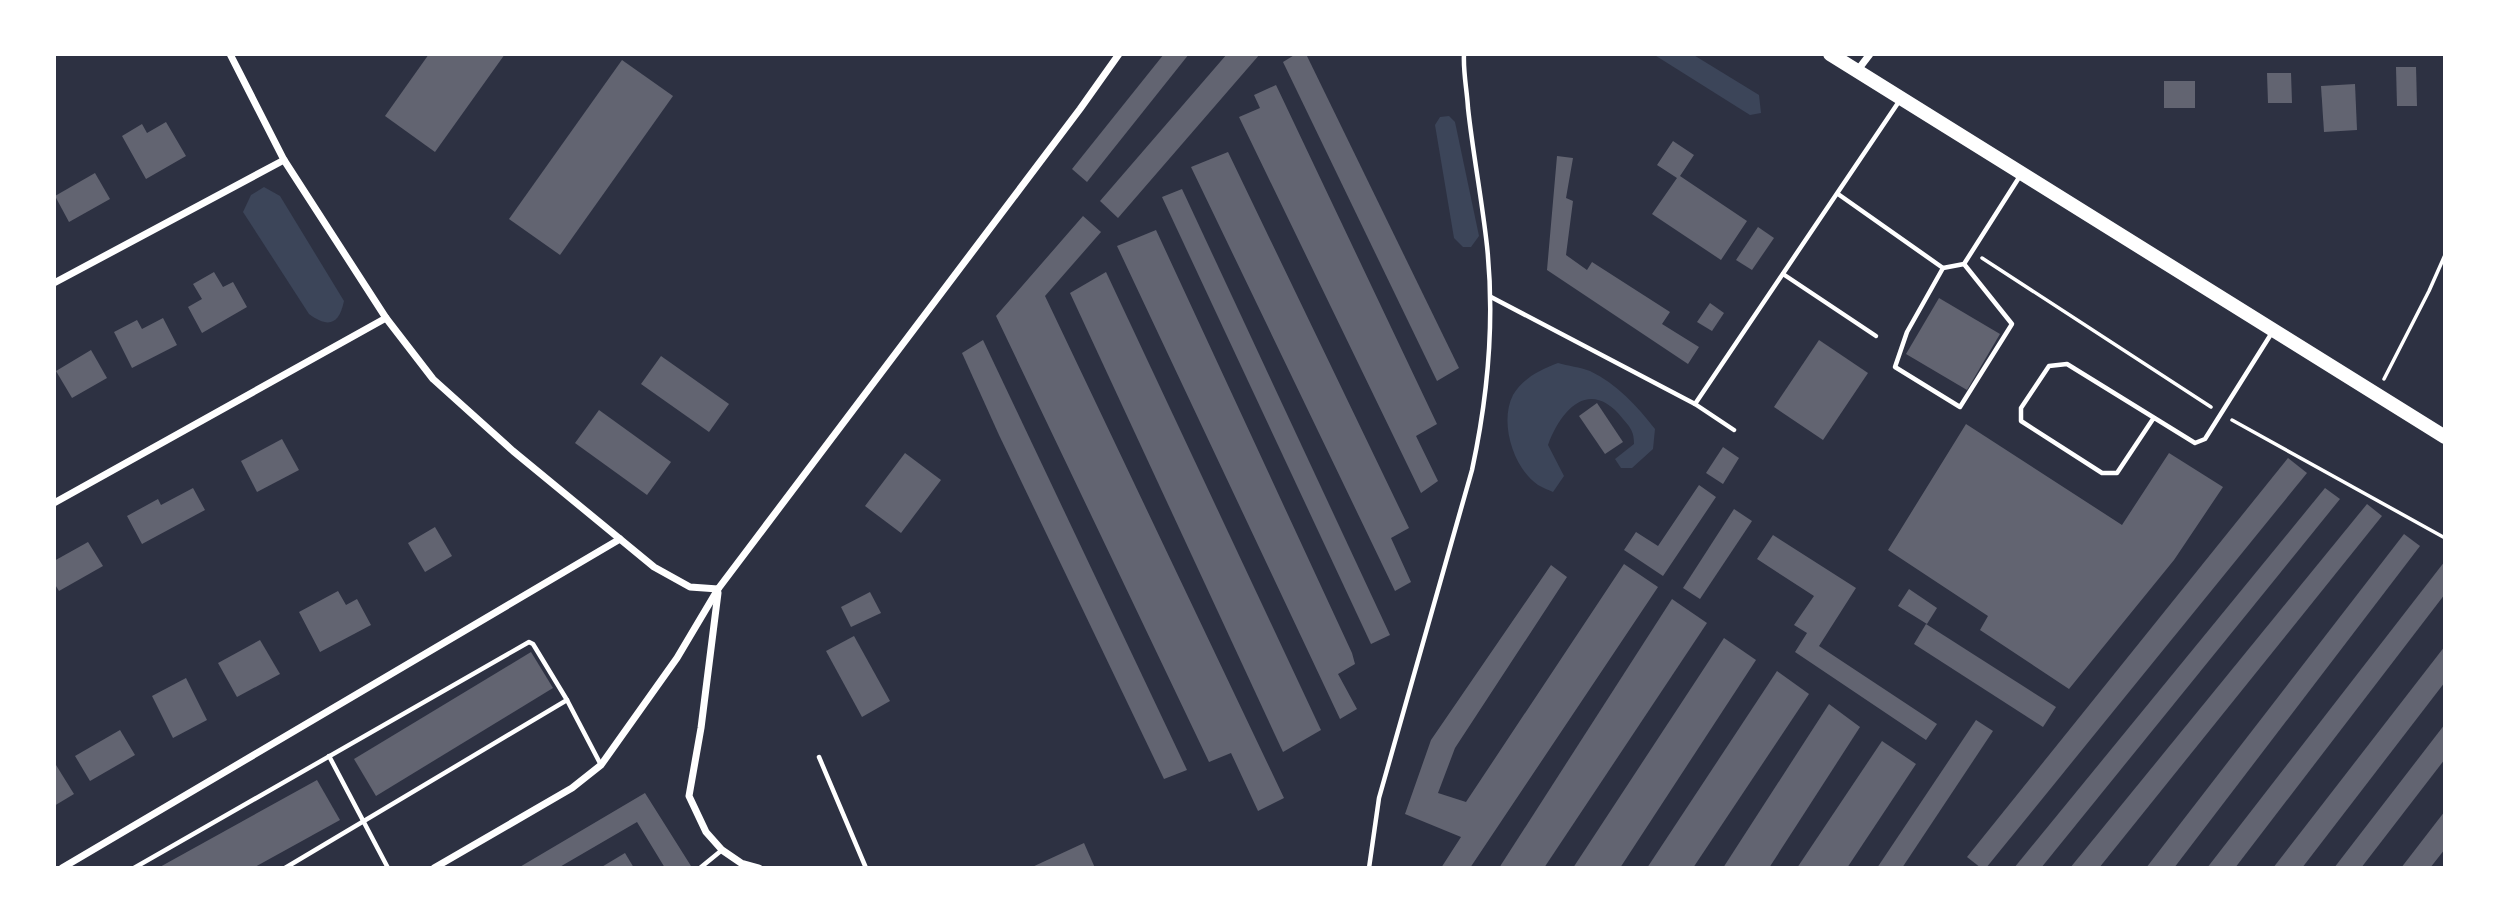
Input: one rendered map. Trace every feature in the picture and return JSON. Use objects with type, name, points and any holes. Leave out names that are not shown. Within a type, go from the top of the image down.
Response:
[{"type":"highway","points":[[1830,54],[2445,437]]},
{"type":"street","points":[[230,54],[284,160],[386,318],[433,379],[513,451],[654,567],[690,587],[718,589]]},
{"type":"street","points":[[434,868],[572,788],[601,765],[677,658],[718,589],[1119,54]]},
{"type":"street","points":[[1857,71],[1870,54]]},
{"type":"street","points":[[54,283],[284,160]]},
{"type":"street","points":[[54,503],[386,318]]},
{"type":"street","points":[[62,868],[620,539]]},
{"type":"street","points":[[718,589],[703,715],[689,796],[706,832],[722,850],[741,863],[759,868]]},
{"type":"lane","points":[[1369,868],[1379,798],[1472,470],[1484,416],[1490,353],[1491,297],[1464,54]]},
{"type":"lane","points":[[1695,404],[1902,98]]},
{"type":"lane","points":[[1964,264],[2022,173]]},
{"type":"lane","points":[[1838,194],[1943,268],[1964,264]]},
{"type":"lane","points":[[1943,268],[1907,332],[1895,367],[1960,407],[2012,324],[1964,264]]},
{"type":"lane","points":[[1783,274],[1876,336]]},
{"type":"lane","points":[[1491,297],[1695,404],[1734,430]]},
{"type":"lane","points":[[2153,419],[2117,473],[2102,473],[2021,421],[2021,408],[2049,366],[2067,364],[2194,443],[2205,439],[2273,331]]},
{"type":"lane","points":[[134,868],[529,642],[533,644],[567,700],[601,765]]},
{"type":"lane","points":[[285,868],[567,700]]},
{"type":"lane","points":[[329,756],[388,868]]},
{"type":"lane","points":[[819,757],[866,868]]},
{"type":"lane","points":[[700,868],[722,850]]},
{"type":"path","points":[[1971,251],[2221,414],[2445,538]]},
{"type":"path","points":[[2376,394],[2445,255]]},
{"type":"shaded area","points":[[1653,54],[1692,54],[1759,95],[1761,113],[1750,115]]},
{"type":"shaded area","points":[[1449,116],[1455,122],[1479,236],[1471,247],[1463,247],[1454,238],[1435,125],[1440,117]]},
{"type":"shaded area","points":[[264,187],[280,196],[344,301],[339,315],[332,322],[322,321],[309,314],[243,212],[251,195]]},
{"type":"shaded area","points":[[1558,363],[1582,368],[1609,382],[1634,404],[1655,429],[1653,449],[1632,468],[1621,468],[1615,459],[1634,444],[1630,428],[1611,407],[1600,400],[1579,402],[1561,419],[1548,445],[1564,476],[1553,492],[1538,485],[1522,468],[1511,444],[1507,418],[1513,395],[1522,384],[1538,372]]},
{"type":"building","points":[[429,54],[505,54],[435,152],[385,116]]},
{"type":"building","points":[[1164,54],[1189,54],[1087,182],[1072,169]]},
{"type":"building","points":[[1227,54],[1260,54],[1118,218],[1100,201]]},
{"type":"building","points":[[1296,54],[1306,54],[1459,368],[1437,381],[1283,62]]},
{"type":"building","points":[[622,60],[673,96],[560,255],[509,219]]},
{"type":"building","points":[[2396,67],[2416,67],[2417,106],[2397,106]]},
{"type":"building","points":[[2267,73],[2291,73],[2292,103],[2268,103]]},
{"type":"building","points":[[2164,81],[2195,81],[2195,108],[2164,108]]},
{"type":"building","points":[[2355,84],[2357,130],[2324,132],[2321,86]]},
{"type":"building","points":[[1276,85],[1437,424],[1416,436],[1438,481],[1421,493],[1239,117],[1260,108],[1254,95]]},
{"type":"building","points":[[166,122],[186,156],[146,179],[122,136],[142,124],[147,133]]},
{"type":"building","points":[[1673,141],[1694,155],[1680,176],[1747,221],[1721,260],[1652,214],[1677,178],[1657,165]]},
{"type":"building","points":[[1228,152],[1409,528],[1391,538],[1411,582],[1395,591],[1191,167]]},
{"type":"building","points":[[1557,156],[1573,158],[1566,198],[1573,201],[1566,255],[1587,270],[1592,262],[1670,312],[1662,324],[1699,347],[1688,364],[1547,270]]},
{"type":"building","points":[[95,173],[110,199],[69,222],[55,196]]},
{"type":"building","points":[[1182,189],[1390,635],[1371,644],[1162,197]]},
{"type":"building","points":[[1083,216],[1101,232],[1045,296],[1284,798],[1258,811],[1231,753],[1209,762],[996,316]]},
{"type":"building","points":[[1758,227],[1774,238],[1752,270],[1736,260]]},
{"type":"building","points":[[1156,230],[1352,653],[1355,664],[1338,674],[1357,709],[1340,719],[1117,246]]},
{"type":"building","points":[[214,272],[223,287],[233,282],[247,307],[202,333],[188,307],[202,299],[193,284]]},
{"type":"building","points":[[1106,272],[1321,730],[1283,752],[1070,293]]},
{"type":"building","points":[[1939,298],[2000,334],[1967,390],[1906,354]]},
{"type":"building","points":[[1710,303],[1724,313],[1712,331],[1697,322]]},
{"type":"building","points":[[163,318],[177,345],[132,368],[114,332],[137,320],[142,329]]},
{"type":"building","points":[[983,340],[1187,770],[1164,779],[999,435],[962,353]]},
{"type":"building","points":[[1819,340],[1868,373],[1823,440],[1774,407]]},
{"type":"building","points":[[91,350],[107,378],[72,398],[56,371]]},
{"type":"building","points":[[661,356],[729,404],[709,432],[641,384]]},
{"type":"building","points":[[1597,403],[1623,442],[1605,454],[1579,416]]},
{"type":"building","points":[[599,410],[671,462],[647,495],[575,443]]},
{"type":"building","points":[[1966,424],[2122,525],[2169,453],[2223,487],[2174,560],[2069,689],[1980,630],[1988,616],[1888,550]]},
{"type":"building","points":[[282,439],[299,470],[257,492],[241,461]]},
{"type":"building","points":[[1723,447],[1739,458],[1723,484],[1706,473]]},
{"type":"building","points":[[905,453],[941,480],[901,533],[865,506]]},
{"type":"building","points":[[2288,458],[2307,473],[1986,868],[1981,868],[1967,857]]},
{"type":"building","points":[[1699,485],[1716,497],[1663,576],[1624,550],[1636,532],[1658,546]]},
{"type":"building","points":[[193,488],[205,510],[142,544],[127,516],[158,499],[161,505]]},
{"type":"building","points":[[2325,488],[2340,499],[2041,868],[2014,868]]},
{"type":"building","points":[[2367,504],[2382,516],[2099,868],[2070,868]]},
{"type":"building","points":[[1734,509],[1752,521],[1700,599],[1683,588]]},
{"type":"building","points":[[435,527],[452,556],[425,572],[408,543]]},
{"type":"building","points":[[2404,534],[2420,546],[2174,868],[2146,868]]},
{"type":"building","points":[[1773,535],[1856,588],[1819,646],[1937,724],[1926,740],[1795,652],[1807,633],[1794,625],[1814,596],[1757,559]]},
{"type":"building","points":[[88,542],[103,566],[59,591],[54,583],[54,561]]},
{"type":"building","points":[[2445,561],[2445,594],[2235,868],[2207,868]]},
{"type":"building","points":[[1624,564],[1658,587],[1470,868],[1441,868],[1461,837],[1405,814],[1431,740],[1551,565],[1567,577],[1455,748],[1438,793],[1466,802]]},
{"type":"building","points":[[1909,589],[1937,608],[1927,624],[1898,606]]},
{"type":"building","points":[[338,591],[346,605],[357,599],[371,625],[320,652],[299,612]]},
{"type":"building","points":[[870,592],[881,613],[851,627],[841,607]]},
{"type":"building","points":[[1672,599],[1707,623],[1544,868],[1499,868]]},
{"type":"building","points":[[1926,624],[2056,707],[2043,727],[1914,644]]},
{"type":"building","points":[[854,636],[890,701],[862,717],[826,651]]},
{"type":"building","points":[[1724,638],[1756,660],[1620,868],[1573,868]]},
{"type":"building","points":[[260,640],[280,674],[237,697],[218,663]]},
{"type":"building","points":[[2445,646],[2445,682],[2302,868],[2273,868]]},
{"type":"building","points":[[531,652],[553,688],[376,796],[354,759]]},
{"type":"building","points":[[1777,671],[1809,694],[1693,868],[1647,868]]},
{"type":"building","points":[[186,678],[207,720],[173,738],[152,696]]},
{"type":"building","points":[[1829,704],[1860,727],[1769,868],[1723,868]]},
{"type":"building","points":[[1976,720],[1993,731],[1902,868],[1877,868]]},
{"type":"building","points":[[2445,724],[2445,759],[2361,868],[2334,868]]},
{"type":"building","points":[[120,730],[135,755],[90,781],[75,756]]},
{"type":"building","points":[[1882,741],[1916,764],[1847,868],[1797,868]]},
{"type":"building","points":[[56,765],[74,794],[54,806],[54,766]]},
{"type":"building","points":[[317,780],[340,820],[253,868],[158,868]]},
{"type":"building","points":[[645,793],[691,866],[665,868],[637,822],[558,868],[518,868]]},
{"type":"building","points":[[2445,811],[2445,849],[2430,868],[2401,868]]},
{"type":"building","points":[[1084,843],[1095,868],[1030,868]]},
{"type":"building","points":[[625,853],[634,868],[600,868]]}]
